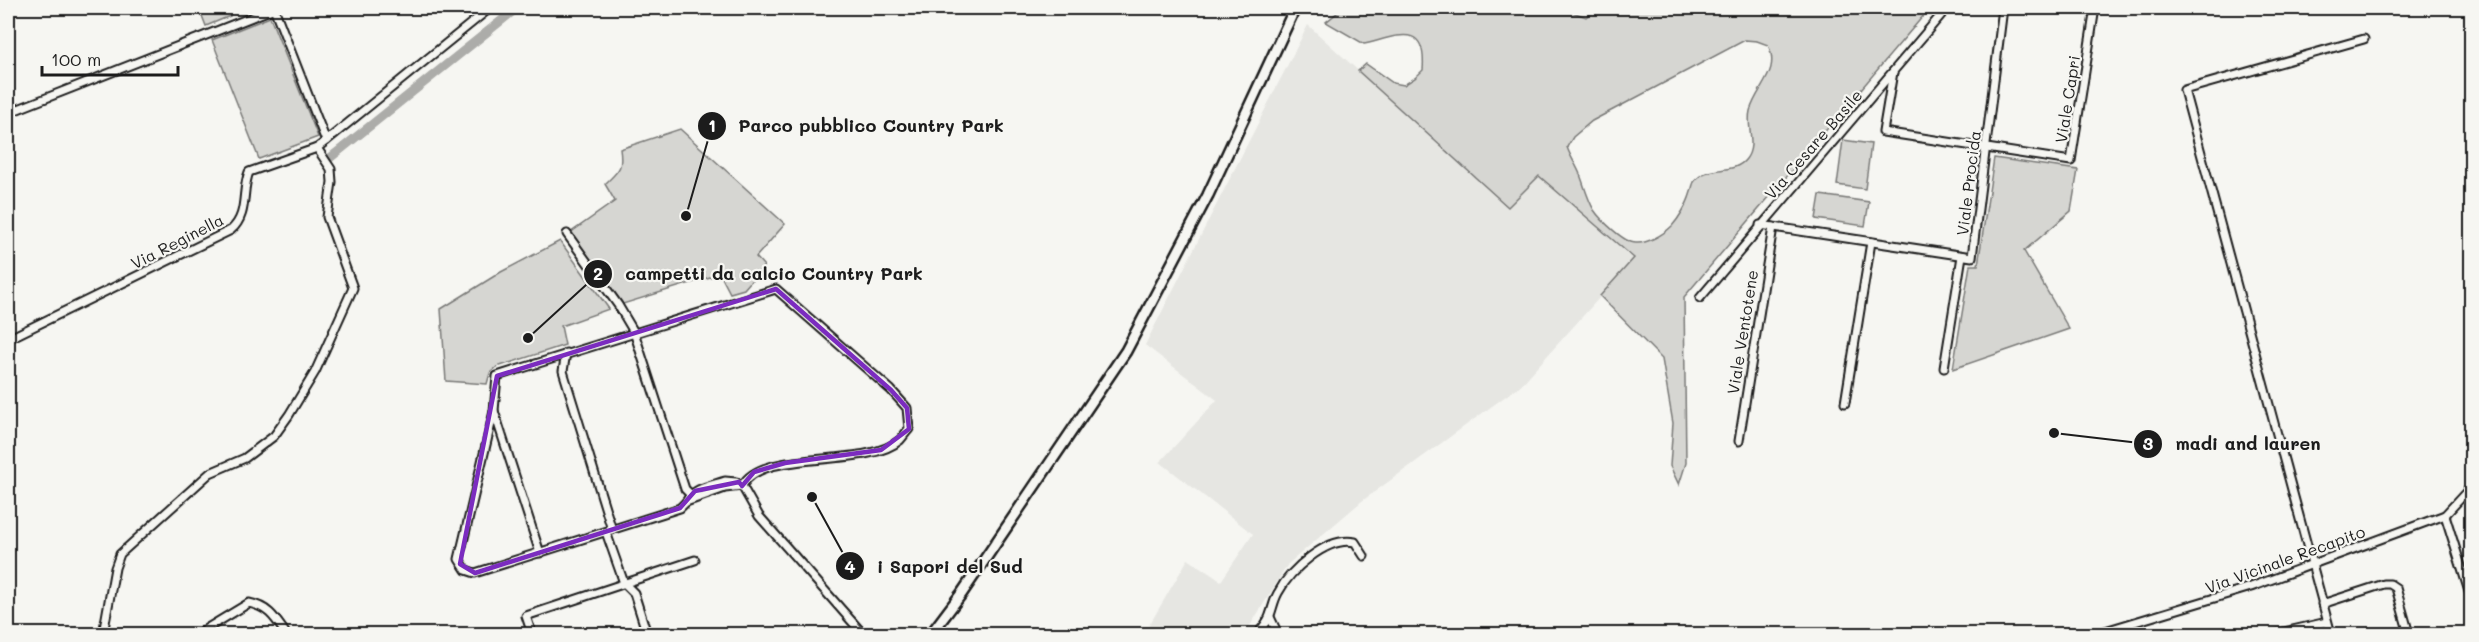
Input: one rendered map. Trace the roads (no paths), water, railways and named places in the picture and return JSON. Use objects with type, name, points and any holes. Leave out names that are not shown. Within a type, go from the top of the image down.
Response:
[{"type":"street","points":[[8,113],[274,8],[326,141]]},
{"type":"street","name":"Via Reginella","points":[[8,339],[231,230],[239,224],[243,215],[249,172],[319,151],[326,141],[490,8]]},
{"type":"street","points":[[931,634],[962,593],[1126,351],[1208,195],[1295,8]]},
{"type":"street","name":"Via Cesare Basile","points":[[1700,298],[1947,8]]},
{"type":"street","name":"Viale Procida","points":[[1760,225],[1972,257],[2003,8]]},
{"type":"street","name":"Viale Capri","points":[[1893,72],[1883,132],[2071,161],[2095,8]]},
{"type":"street","points":[[2331,634],[2184,90],[2364,39]]},
{"type":"street","points":[[103,634],[120,554],[210,473],[250,454],[274,436],[315,372],[353,288],[327,217],[332,182],[331,169],[319,151]]},
{"type":"street","name":"Viale Ventotene","points":[[1738,441],[1773,227]]},
{"type":"street","points":[[567,234],[618,305],[634,332],[685,489],[690,494]]},
{"type":"street","points":[[1845,404],[1871,242]]},
{"type":"street","points":[[1944,368],[1962,256]]},
{"type":"street","points":[[742,486],[746,478],[754,472],[785,463],[843,457],[881,450],[899,440],[909,429],[907,408],[891,390],[776,289],[497,376],[494,411],[459,558],[460,564],[466,570],[475,573],[680,508],[690,494],[725,481],[736,482],[742,486],[759,516],[863,634]]},
{"type":"street","points":[[566,353],[563,371],[609,531],[624,583],[634,593],[646,631]]},
{"type":"street","points":[[494,411],[540,553]]},
{"type":"street","points":[[686,502],[717,491],[742,486]]},
{"type":"street","name":"Via Vicinale Recapito","points":[[2095,634],[2251,587],[2445,514],[2471,489]]},
{"type":"street","points":[[2445,514],[2472,601]]},
{"type":"street","points":[[1258,634],[1270,617],[1278,591],[1310,556],[1326,545],[1345,540],[1355,542],[1364,556]]},
{"type":"street","points":[[532,634],[526,616],[695,560]]},
{"type":"street","points":[[2322,604],[2390,584],[2396,588],[2409,634]]},
{"type":"street","points":[[201,634],[249,603],[262,606],[272,613],[286,634]]},
{"type":"street","points":[[1270,617],[1278,634]]},
{"type":"street","points":[[2275,634],[2290,633],[2328,622]]},
{"type":"waterway","points":[[330,158],[517,8]]},
{"type":"place","name":"Parco pubblico Country Park","points":[[686,216]]},
{"type":"place","name":"campetti da calcio Country Park","points":[[528,338]]},
{"type":"place","name":"madi and lauren","points":[[2054,433]]},
{"type":"place","name":"i Sapori del Sud","points":[[812,497]]}]
